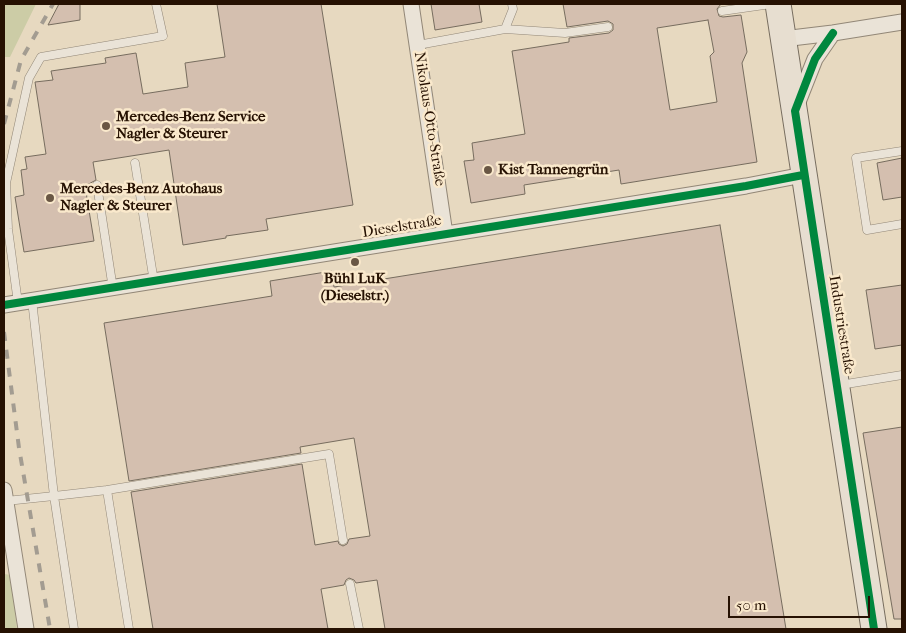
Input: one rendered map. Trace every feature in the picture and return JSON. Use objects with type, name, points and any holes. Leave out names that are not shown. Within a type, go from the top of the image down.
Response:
[{"type":"main road","name":"Industriestraße","points":[[778,4],[874,629]]},
{"type":"street","name":"Nikolaus-Otto-Straße","points":[[411,4],[445,234]]},
{"type":"street","points":[[783,39],[902,22]]},
{"type":"street","name":"Industriestraße","points":[[794,111],[815,59],[833,33]]},
{"type":"street","name":"Dieselstraße","points":[[18,303],[737,188],[803,175]]},
{"type":"street","points":[[5,496],[8,548],[26,629]]},
{"type":"lane","points":[[74,629],[54,496],[34,322],[18,303],[8,229],[6,183],[30,78],[41,58],[163,36],[156,4]]},
{"type":"lane","points":[[506,29],[513,9],[512,4]]},
{"type":"lane","points":[[722,11],[771,4]]},
{"type":"lane","points":[[418,45],[506,29],[565,33],[608,27]]},
{"type":"lane","points":[[902,150],[856,158],[867,230],[902,224]]},
{"type":"lane","points":[[135,162],[154,282]]},
{"type":"lane","points":[[96,185],[113,289]]},
{"type":"lane","points":[[837,385],[902,375]]},
{"type":"lane","points":[[5,496],[54,496],[107,490],[329,454],[343,540]]},
{"type":"lane","points":[[107,490],[129,629]]},
{"type":"lane","points":[[350,584],[359,629]]},
{"type":"green space","points":[[4,4],[36,4],[10,57],[4,57]]},
{"type":"green space","points":[[4,574],[11,575],[17,629],[4,629]]},
{"type":"building","points":[[59,4],[80,4],[80,20],[48,25]]},
{"type":"building","points":[[217,4],[321,4],[353,205],[266,219],[268,230],[183,245],[169,150],[93,162],[96,180],[85,186],[94,241],[24,252],[15,197],[24,195],[21,170],[27,169],[25,157],[46,154],[35,82],[53,80],[51,71],[106,63],[105,58],[136,53],[143,94],[188,87],[185,63],[225,57]]},
{"type":"building","points":[[431,4],[479,4],[482,22],[435,30]]},
{"type":"building","points":[[563,4],[721,4],[717,9],[719,16],[741,15],[747,52],[742,63],[757,162],[621,184],[619,170],[524,185],[525,194],[471,203],[464,161],[474,160],[472,143],[525,134],[512,51],[569,42],[569,38],[609,33],[613,30],[613,24],[608,21],[567,27]],"holes":[[[708,20],[714,52],[710,56],[717,102],[670,110],[657,28]]]},
{"type":"building","points":[[902,158],[902,197],[883,200],[877,163]]},
{"type":"building","points":[[720,225],[786,629],[385,629],[377,580],[356,583],[349,578],[344,585],[321,589],[328,629],[153,629],[131,492],[302,464],[315,545],[338,541],[343,546],[347,544],[349,539],[370,536],[354,438],[300,447],[301,453],[129,481],[104,323],[272,296],[270,281],[332,271],[334,287]]},
{"type":"building","points":[[902,285],[902,345],[875,349],[866,290]]},
{"type":"building","points":[[902,427],[902,619],[894,619],[863,433]]},
{"type":"railway","points":[[4,124],[21,60],[53,4]]},
{"type":"railway","points":[[4,332],[19,448],[50,629]]},
{"type":"cycle path","points":[[833,33],[815,59],[795,111],[874,629]]},
{"type":"cycle path","points":[[4,305],[746,186],[803,175]]},
{"type":"place","name":"Mercedes-Benz Service Nagler & Steurer","points":[[106,126]]},
{"type":"place","name":"Kist Tannengrün","points":[[488,170]]},
{"type":"place","name":"Mercedes-Benz Autohaus Nagler & Steurer","points":[[50,198]]},
{"type":"place","name":"Bühl LuK (Dieselstr.)","points":[[355,262]]}]
